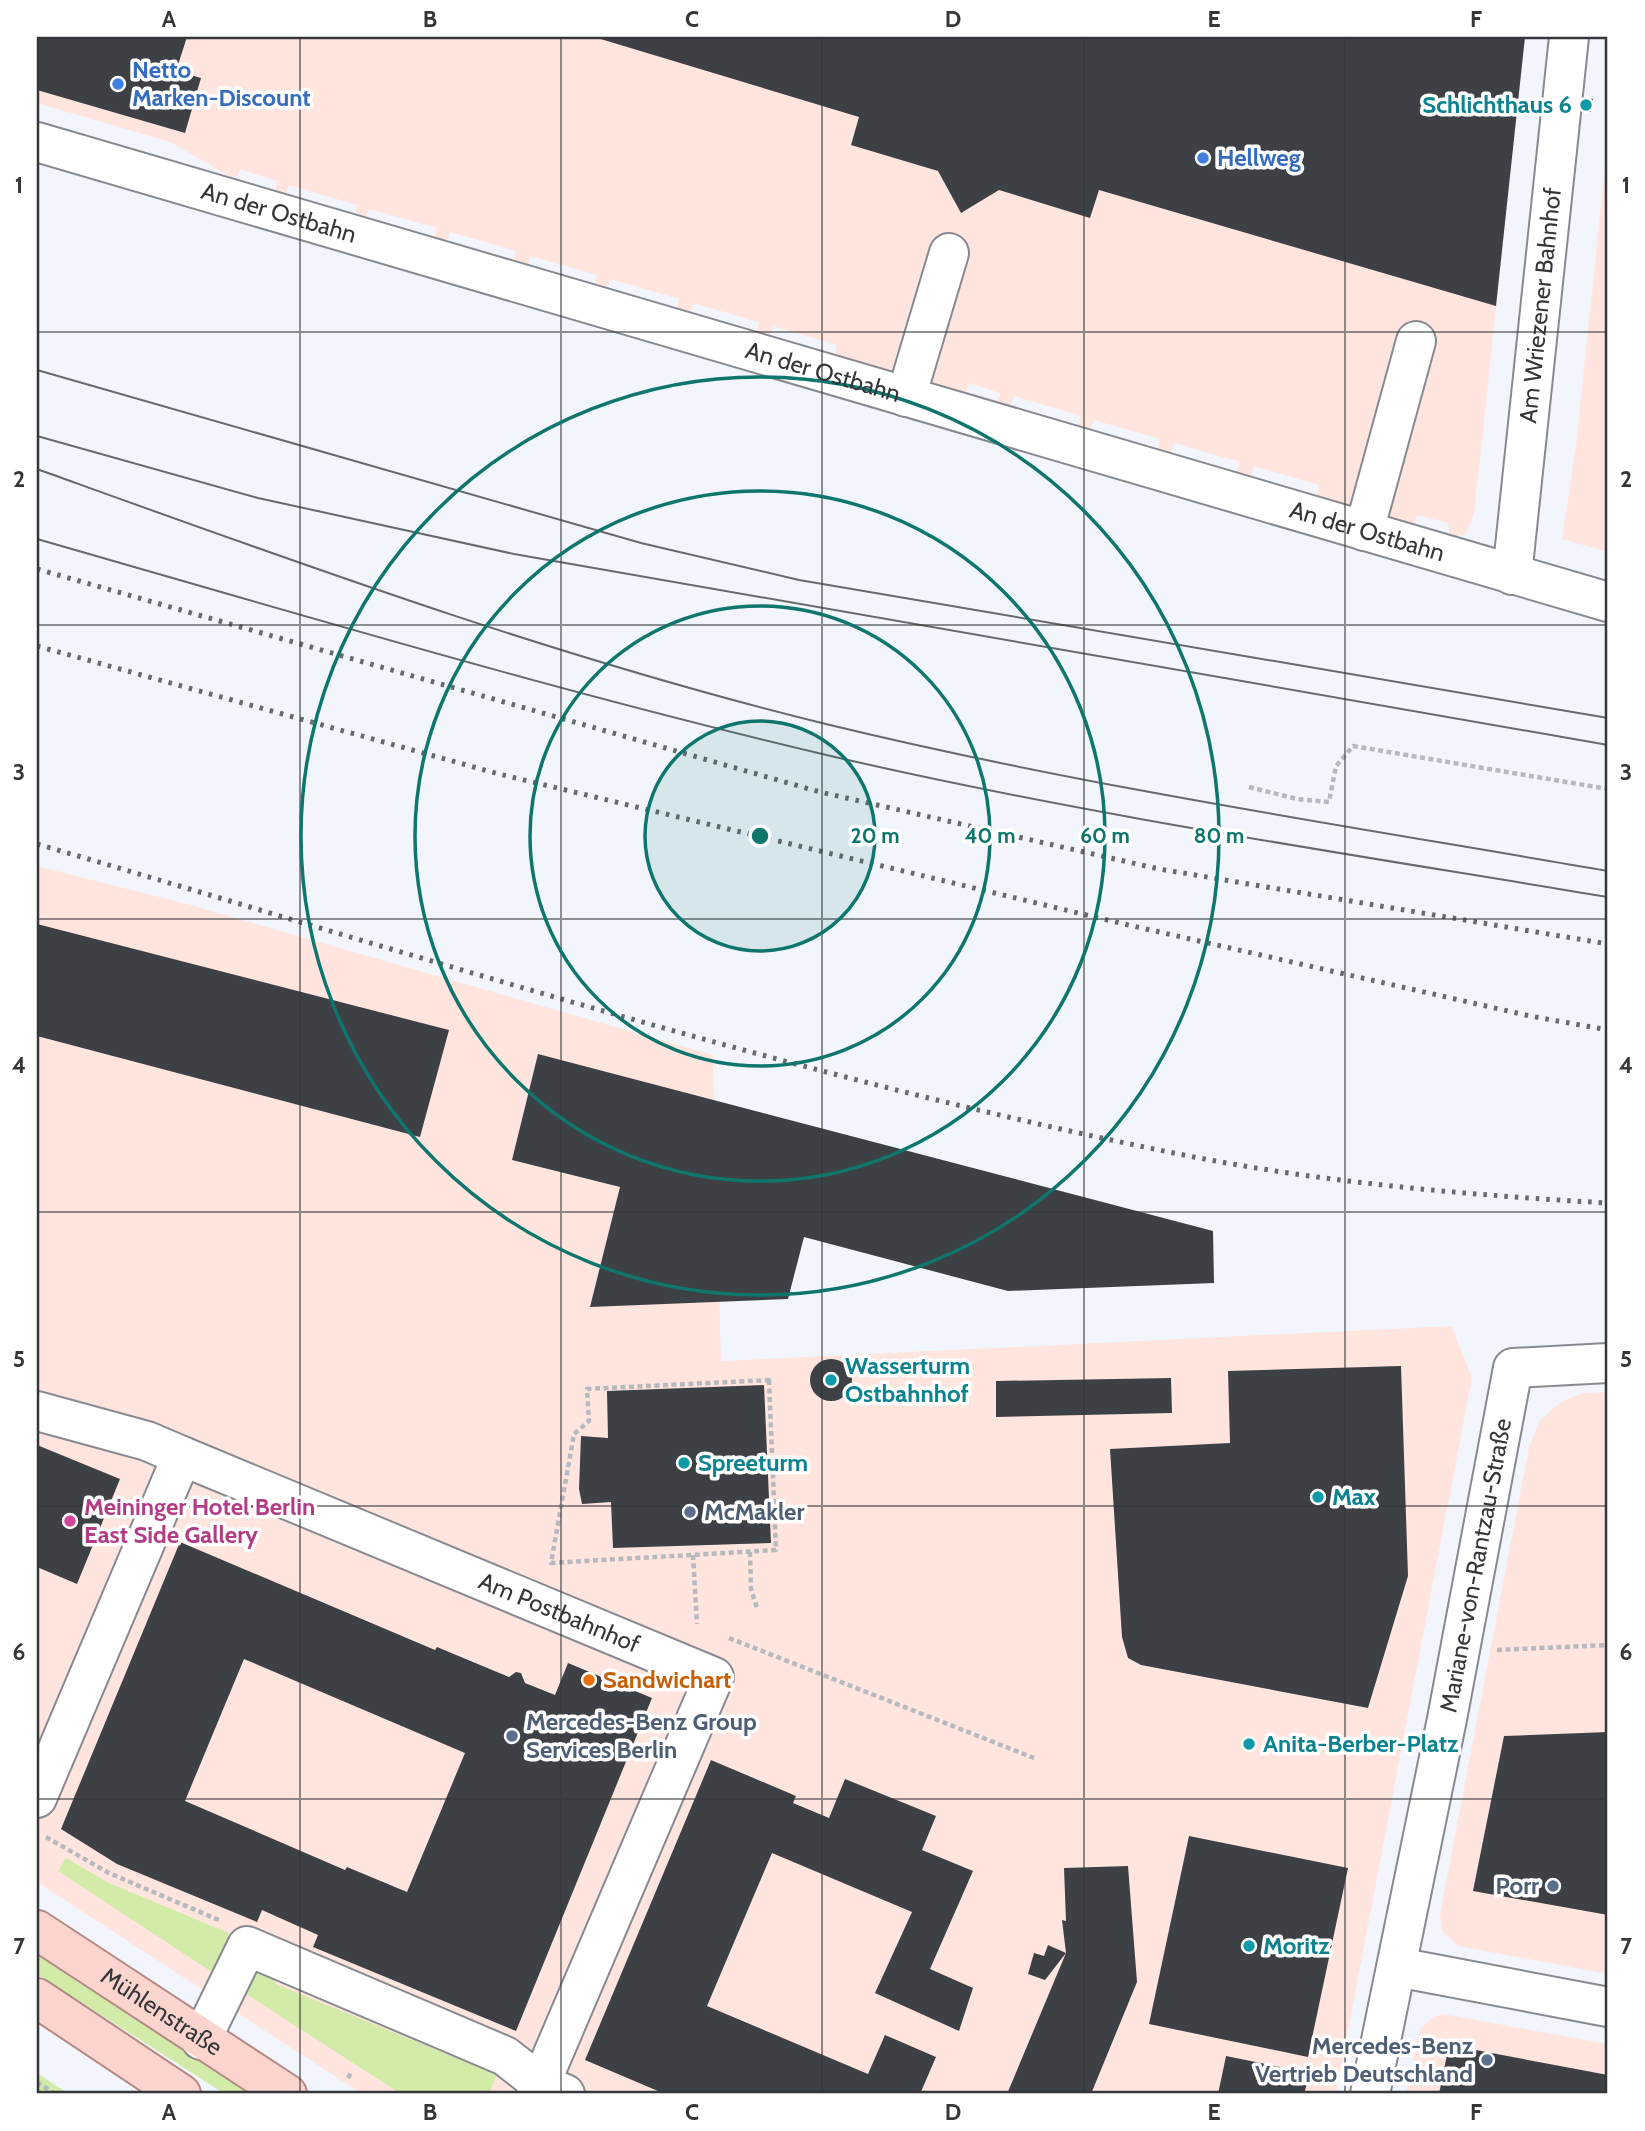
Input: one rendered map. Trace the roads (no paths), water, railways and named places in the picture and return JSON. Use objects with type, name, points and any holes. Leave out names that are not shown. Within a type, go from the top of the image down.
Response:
[{"type":"main road","name":"Mühlenstraße","points":[[37,1930],[287,2094]]},
{"type":"main road","points":[[37,1998],[181,2094]]},
{"type":"street","name":"Am Wriezener Bahnhof","points":[[1512,575],[1569,37]]},
{"type":"street","name":"An der Ostbahn","points":[[37,142],[1608,602]]},
{"type":"street","points":[[906,397],[949,253]]},
{"type":"street","points":[[1364,531],[1416,341]]},
{"type":"street","name":"Mariane-von-Rantzau-Straße","points":[[1370,2094],[1461,1651],[1513,1368],[1608,1363]]},
{"type":"street","name":"Am Postbahnhof","points":[[37,1411],[148,1441],[713,1677],[548,2091]]},
{"type":"street","points":[[37,1798],[182,1456]]},
{"type":"street","points":[[201,2040],[247,1946],[505,2056],[548,2091]]},
{"type":"street","points":[[1397,1967],[1608,2007]]},
{"type":"tram line","points":[[37,370],[641,543],[799,580],[1608,718]]},
{"type":"tram line","points":[[37,436],[258,498],[514,554],[1608,745]]},
{"type":"tram line","points":[[37,469],[331,574],[529,640],[729,699],[830,725],[1120,787],[1608,871]]},
{"type":"tram line","points":[[37,539],[534,680],[835,757],[1124,816],[1608,897]]},
{"type":"railway","points":[[37,569],[820,792],[1159,869],[1608,944]]},
{"type":"railway","points":[[37,646],[499,774],[1124,924],[1530,1016],[1608,1030]]},
{"type":"railway","points":[[37,844],[610,1013],[754,1053],[1043,1125],[1189,1156],[1293,1174],[1450,1192],[1608,1203]]},
{"type":"place","name":"Netto Marken-Discount","points":[[118,84]]},
{"type":"place","name":"Schlichthaus 6","points":[[1586,105]]},
{"type":"place","name":"Hellweg","points":[[1203,158]]},
{"type":"place","name":"Wasserturm Ostbahnhof","points":[[831,1380]]},
{"type":"place","name":"Spreeturm","points":[[684,1463]]},
{"type":"place","name":"Max","points":[[1318,1497]]},
{"type":"place","name":"McMakler","points":[[690,1512]]},
{"type":"place","name":"Meininger Hotel Berlin East Side Gallery","points":[[70,1521]]},
{"type":"place","name":"Sandwichart","points":[[589,1680]]},
{"type":"place","name":"Mercedes-Benz Group Services Berlin","points":[[512,1736]]},
{"type":"place","name":"Anita-Berber-Platz","points":[[1249,1744]]},
{"type":"place","name":"Porr","points":[[1553,1886]]},
{"type":"place","name":"Moritz","points":[[1249,1946]]},
{"type":"place","name":"Mercedes-Benz Vertrieb Deutschland","points":[[1487,2060]]}]
